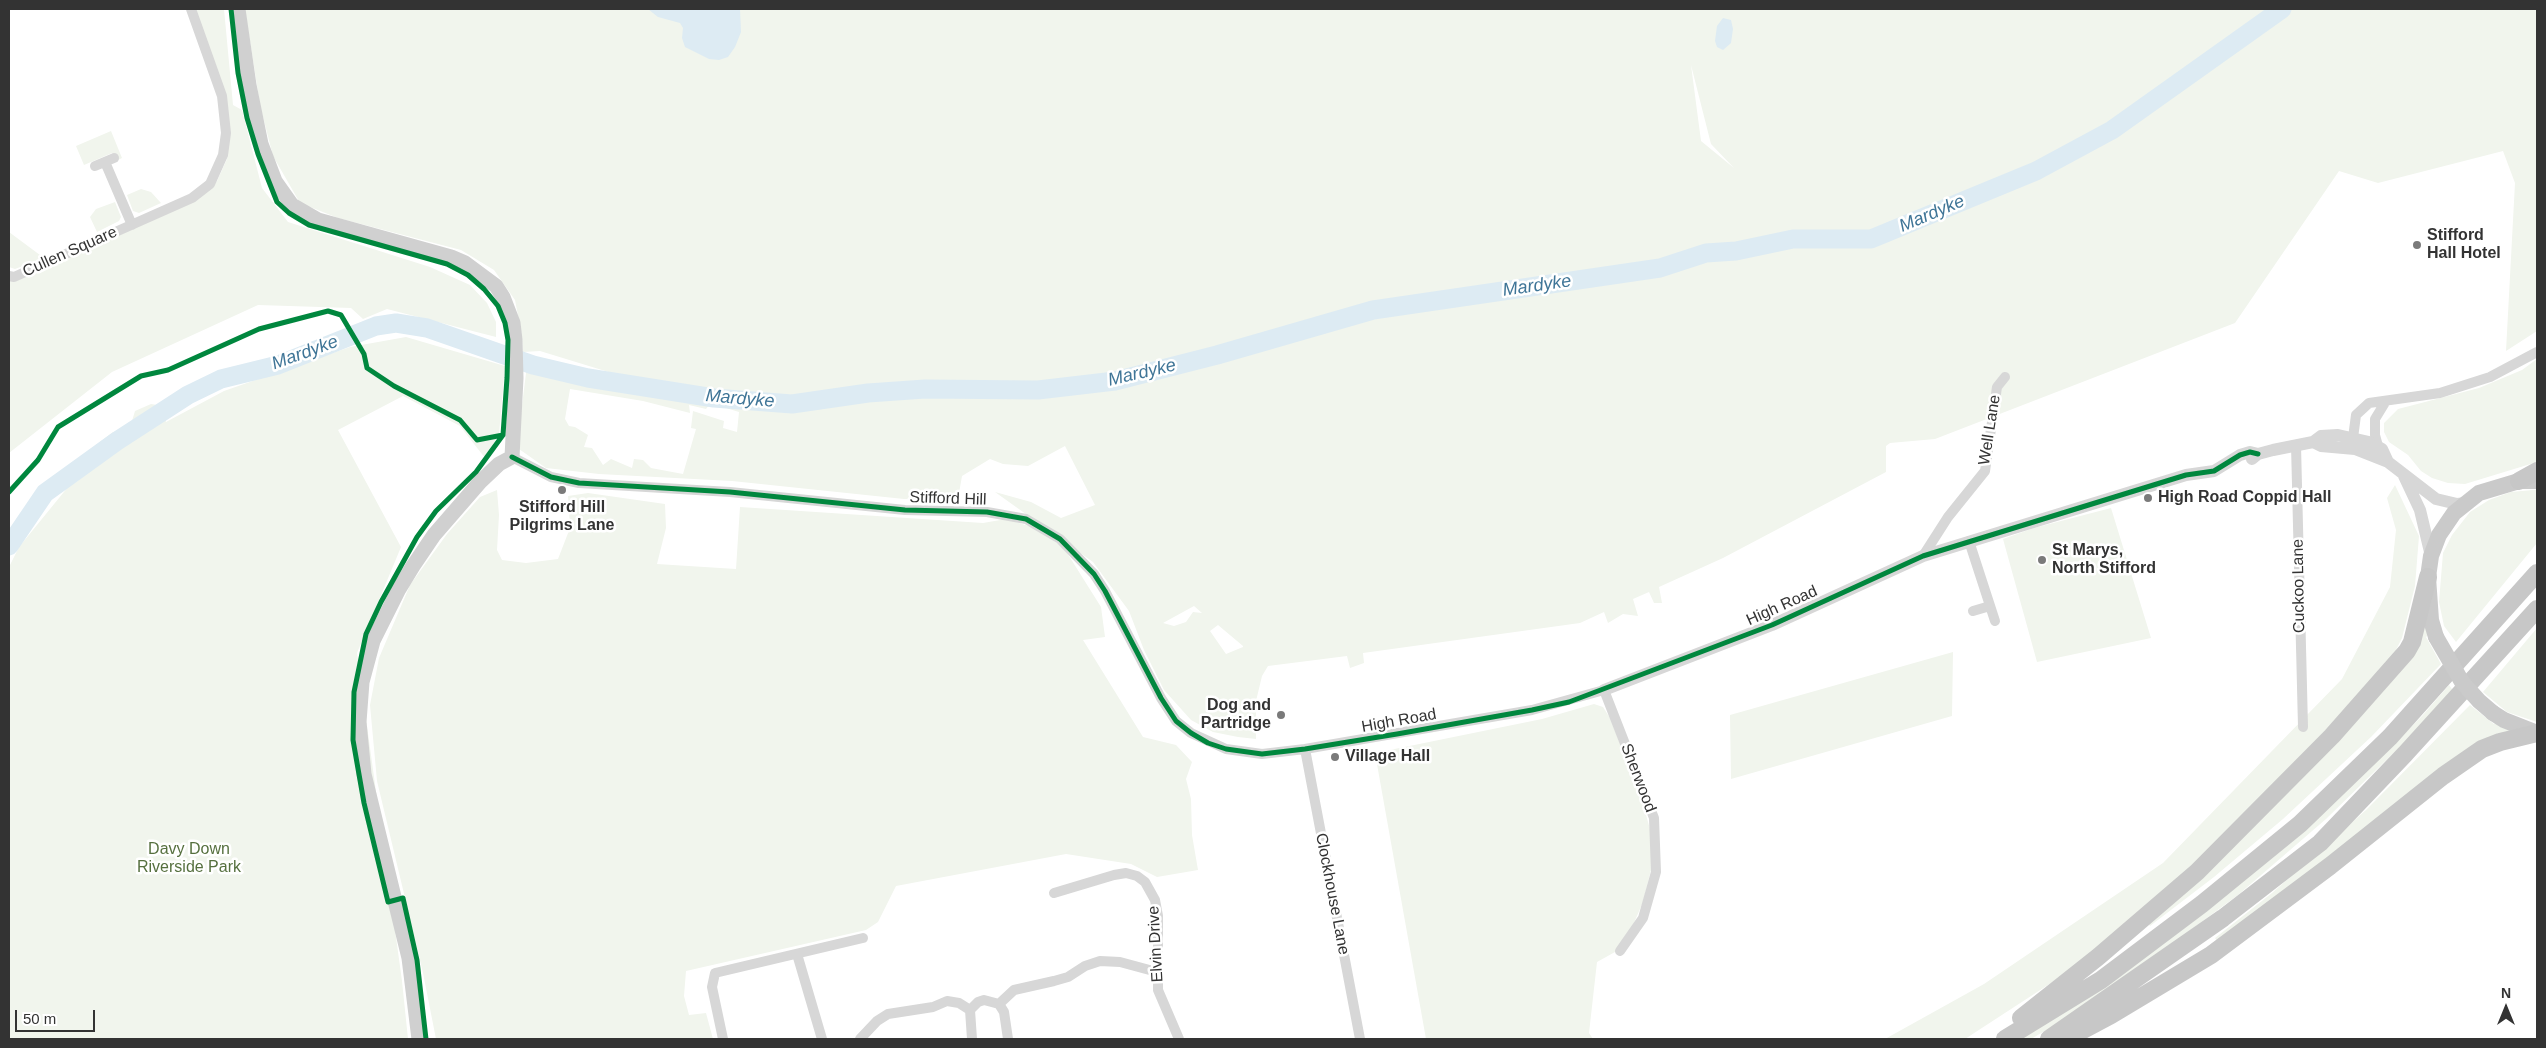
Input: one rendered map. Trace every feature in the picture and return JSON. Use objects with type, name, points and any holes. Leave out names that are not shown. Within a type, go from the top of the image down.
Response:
[{"type":"highway","points":[[2518,480],[2537,471]]},
{"type":"highway","points":[[2005,1039],[2101,980],[2202,904],[2300,824],[2390,737],[2537,573]]},
{"type":"highway","points":[[1993,1039],[2098,957],[2197,872],[2332,736],[2407,651],[2412,642],[2428,576]]},
{"type":"highway","points":[[2049,1039],[2223,918],[2320,843],[2412,747],[2537,609]]},
{"type":"highway","points":[[2066,1039],[2111,1015],[2211,954],[2346,854],[2444,776],[2482,750],[2500,742],[2537,733]]},
{"type":"main road","points":[[238,9],[248,85],[261,144],[275,181],[292,205],[318,220],[451,257],[478,270],[496,286],[503,297],[513,322],[516,340],[516,378],[512,457],[499,464],[480,482],[434,535],[413,566],[399,589],[373,641],[362,682],[359,722],[364,774],[407,950],[419,1039]]},
{"type":"main road","points":[[2537,481],[2518,480],[2479,493],[2466,502],[2454,513],[2439,535],[2431,556],[2428,576],[2429,606],[2436,637],[2462,682],[2493,713],[2504,720],[2537,733]]},
{"type":"street","name":"Cullen Square","points":[[9,276],[14,277],[192,198],[210,184],[223,155],[226,133],[222,96],[191,9]]},
{"type":"street","name":"Cullen Square","points":[[104,162],[132,225]]},
{"type":"street","points":[[2360,451],[2353,438],[2354,422],[2358,412],[2369,402],[2440,393],[2490,377],[2537,352]]},
{"type":"street","name":"Well Lane","points":[[1923,556],[1948,517],[1984,471],[1997,387],[2005,377]]},
{"type":"street","points":[[2378,446],[2375,435],[2376,419],[2386,401]]},
{"type":"street","name":"High Road","points":[[1305,750],[1569,702],[1772,625],[1923,556],[2181,479],[2204,482],[2218,478],[2242,463],[2256,458],[2258,454],[2314,442],[2321,436],[2353,438],[2378,446],[2388,462],[2404,476],[2415,481],[2442,502],[2466,502]]},
{"type":"street","name":"High Road","points":[[2314,442],[2321,446],[2342,446],[2388,462]]},
{"type":"street","name":"Cuckoo Lane","points":[[2296,445],[2303,727]]},
{"type":"street","name":"Stifford Hill","points":[[512,457],[551,477],[579,483],[712,491],[905,510],[987,512],[1026,519],[1060,539],[1094,574],[1105,590],[1167,709],[1191,733],[1226,750],[1262,754],[1305,750]]},
{"type":"street","name":"High Road","points":[[2404,476],[2420,510],[2431,556]]},
{"type":"street","points":[[1969,541],[1995,621]]},
{"type":"street","points":[[1973,611],[1990,606]]},
{"type":"street","name":"Sherwood","points":[[1604,690],[1654,818],[1656,872],[1643,918],[1620,951]]},
{"type":"street","name":"Clockhouse Lane","points":[[1305,750],[1360,1039]]},
{"type":"street","name":"Elvin Drive","points":[[1054,893],[1120,874],[1137,876],[1145,882],[1155,900],[1158,916],[1157,972],[1161,998],[1179,1039]]},
{"type":"street","points":[[723,1039],[712,987],[715,973],[863,938]]},
{"type":"street","points":[[797,954],[822,1039]]},
{"type":"street","points":[[999,1004],[1008,993],[1020,987],[1068,977],[1085,966],[1100,961],[1120,962],[1157,972]]},
{"type":"street","points":[[972,1039],[970,1010],[978,1002],[984,1000],[999,1004],[1004,1012],[1008,1039]]},
{"type":"street","points":[[860,1039],[877,1021],[888,1014],[933,1007],[947,1001],[959,1003],[970,1010]]},
{"type":"green space","points":[[193,9],[224,9],[233,105],[242,110],[262,188],[288,222],[430,267],[470,285],[487,303],[496,322],[496,337],[387,309],[363,319],[351,308],[258,305],[112,372],[9,453],[9,277],[200,196],[217,181],[227,159],[229,133]]},
{"type":"green space","points":[[245,9],[2537,9],[2537,331],[2506,351],[2515,183],[2503,151],[2378,183],[2339,171],[2235,323],[1935,439],[1890,443],[1886,446],[1886,472],[1723,558],[1659,587],[1662,603],[1654,603],[1649,592],[1633,599],[1638,616],[1623,614],[1608,623],[1604,612],[1580,623],[1363,653],[1364,663],[1350,668],[1347,656],[1268,666],[1262,676],[1256,701],[1256,739],[1213,732],[1191,720],[1164,690],[1144,650],[1129,611],[1093,562],[995,492],[1031,502],[1061,518],[1095,505],[1065,446],[1028,466],[1003,464],[990,459],[962,476],[958,499],[904,499],[732,481],[599,474],[546,468],[519,449],[520,422],[527,365],[594,381],[679,396],[709,405],[706,409],[689,405],[690,413],[643,401],[570,389],[565,419],[569,426],[575,427],[588,435],[584,447],[592,448],[603,465],[611,459],[632,468],[634,459],[643,460],[651,468],[683,474],[696,429],[691,428],[693,411],[724,421],[723,428],[737,432],[739,412],[540,351],[523,352],[515,300],[494,270],[461,250],[338,218],[300,203],[273,156],[260,105]],"holes":[[[1691,65],[1711,144],[1734,168],[1701,141]],[[1194,606],[1202,613],[1193,612],[1186,622],[1174,626],[1163,623]],[[1218,625],[1243,647],[1226,654],[1210,631]]]},
{"type":"green space","points":[[111,131],[122,158],[116,161],[112,153],[84,165],[76,146]]},
{"type":"green space","points":[[141,189],[151,192],[161,203],[139,213],[133,211],[127,195]]},
{"type":"green space","points":[[115,202],[121,217],[119,221],[97,232],[90,217],[96,209]]},
{"type":"green space","points":[[9,232],[44,258],[15,269],[9,267]]},
{"type":"green space","name":"Davy Down Riverside Park","points":[[406,337],[505,366],[499,434],[485,458],[460,426],[403,396],[338,430],[401,547],[357,653],[402,981],[408,1039],[9,1039],[9,567],[19,547],[68,487],[91,468],[96,445],[113,432],[122,430],[126,441],[135,411],[151,404],[164,406],[166,422],[224,391],[350,347]]},
{"type":"green space","points":[[2537,359],[2537,462],[2465,484],[2448,483],[2432,478],[2421,471],[2408,455],[2389,442],[2384,432],[2384,423],[2398,409],[2479,388],[2522,370]]},
{"type":"green space","points":[[2395,485],[2419,536],[2415,586],[2402,638],[2395,652],[2325,732],[2200,860],[2101,946],[2051,983],[1965,1039],[1885,1039],[1984,984],[2163,863],[2342,679],[2390,587],[2396,530],[2387,498]]},
{"type":"green space","points":[[497,490],[499,515],[497,550],[502,560],[526,563],[558,559],[570,528],[568,496],[588,493],[665,504],[666,528],[657,564],[736,569],[740,507],[983,523],[1006,519],[1035,528],[1064,548],[1101,607],[1105,637],[1083,640],[1143,737],[1176,745],[1192,762],[1186,779],[1191,799],[1192,835],[1198,870],[1157,877],[1131,864],[1066,854],[896,886],[878,922],[866,930],[686,971],[684,996],[689,1015],[706,1013],[713,1039],[436,1039],[423,973],[377,781],[370,705],[379,658],[410,585],[447,534],[480,497]]},
{"type":"green space","points":[[2537,490],[2537,543],[2456,642],[2444,626],[2439,602],[2443,553],[2452,535],[2470,512],[2489,500],[2511,492]]},
{"type":"green space","points":[[2111,508],[2151,638],[2037,662],[2003,539],[2034,528]]},
{"type":"green space","points":[[2421,619],[2429,634],[2426,637],[2441,664],[2371,737],[2283,819],[2214,877],[2150,926],[2148,923],[2325,752]]},
{"type":"green space","points":[[2537,628],[2537,722],[2507,712],[2483,692]]},
{"type":"green space","points":[[1953,652],[1952,716],[1731,779],[1730,715]]},
{"type":"green space","points":[[2449,685],[2455,693],[2326,819],[2238,895],[2142,966],[2055,1025],[2031,1039],[2016,1039],[2366,772],[2422,716]]},
{"type":"green space","points":[[1594,704],[1603,707],[1610,718],[1642,801],[1652,836],[1651,870],[1643,902],[1633,925],[1615,952],[1597,962],[1589,1033],[1593,1039],[1426,1039],[1375,753],[1542,719]]},
{"type":"green space","points":[[2470,705],[2494,724],[2496,722],[2518,732],[2217,941],[2215,938],[2272,893],[2366,810]]},
{"type":"shaded area","points":[[648,9],[740,9],[741,32],[735,47],[728,57],[719,60],[709,59],[685,47],[682,38],[683,28],[680,23],[658,17]]},
{"type":"shaded area","points":[[1723,18],[1731,20],[1733,29],[1731,43],[1723,50],[1717,47],[1715,41],[1717,26]]},
{"type":"waterway","name":"Mardyke","points":[[9,546],[45,493],[117,441],[188,395],[221,379],[278,365],[376,326],[396,323],[427,328],[533,365],[588,378],[714,398],[792,404],[868,393],[925,389],[1038,390],[1115,381],[1217,355],[1373,310],[1660,268],[1706,253],[1736,251],[1793,239],[1871,239],[2036,171],[2112,130],[2282,9]]},
{"type":"cycle path","points":[[231,9],[238,73],[247,118],[258,154],[277,202],[289,213],[309,225],[447,264],[468,275],[484,289],[498,306],[505,323],[508,340],[503,435],[476,472],[436,511],[417,537],[381,602],[366,634],[354,692],[353,740],[364,803],[388,902],[403,898],[417,960],[426,1039]]},
{"type":"cycle path","points":[[9,492],[38,460],[58,427],[141,376],[168,370],[259,329],[328,311],[341,315],[364,354],[367,368],[394,386],[460,420],[477,440],[503,435]]},
{"type":"cycle path","points":[[512,457],[551,477],[579,483],[730,492],[905,510],[987,512],[1026,519],[1060,539],[1094,574],[1105,591],[1161,698],[1176,721],[1208,743],[1226,749],[1262,754],[1397,734],[1569,702],[1772,625],[1923,556],[2186,475],[2214,471],[2240,455],[2250,452],[2258,454]]},
{"type":"place","name":"Stifford Hall Hotel","points":[[2417,245]]},
{"type":"place","name":"Stifford Hill Pilgrims Lane","points":[[562,490]]},
{"type":"place","name":"High Road Coppid Hall","points":[[2148,498]]},
{"type":"place","name":"St Marys, North Stifford","points":[[2042,560]]},
{"type":"place","name":"Dog and Partridge","points":[[1281,715]]},
{"type":"place","name":"Village Hall","points":[[1335,757]]}]
